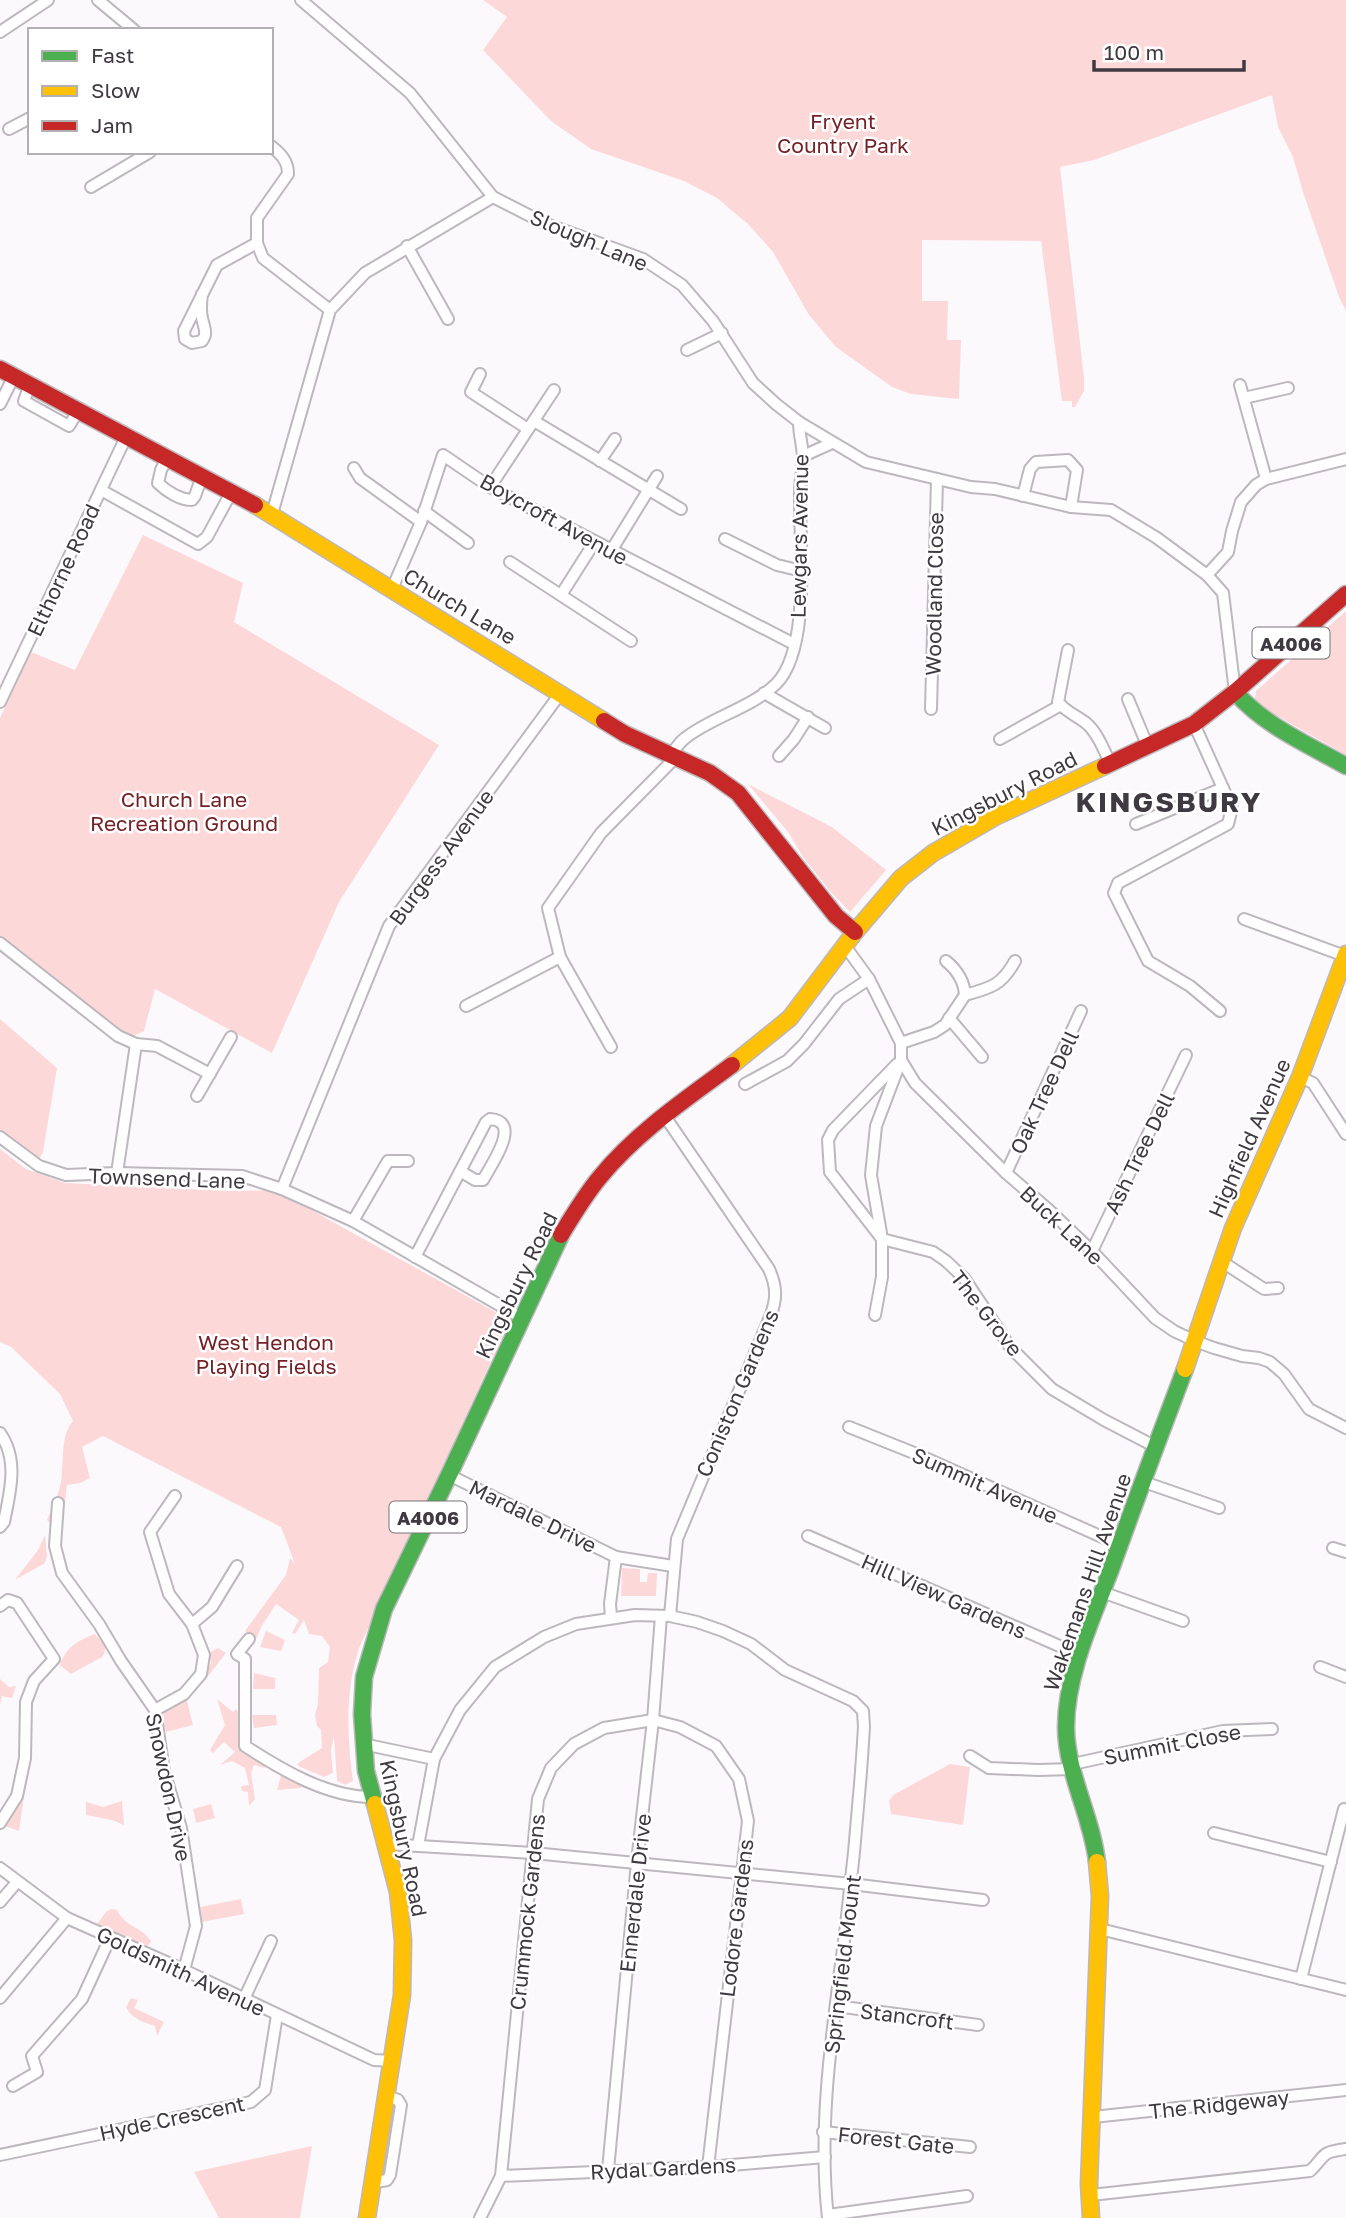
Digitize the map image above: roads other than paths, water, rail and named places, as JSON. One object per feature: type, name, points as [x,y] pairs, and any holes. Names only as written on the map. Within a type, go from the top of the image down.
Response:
[{"type":"main road","name":"Church Lane","points":[[7,372],[272,514],[625,734],[710,773],[738,793],[836,916],[850,939]]},
{"type":"main road","name":"Kingsbury Road","points":[[367,2218],[402,1995],[403,1940],[398,1892],[372,1797],[363,1744],[364,1677],[384,1609],[556,1242],[601,1176],[630,1145],[664,1115],[754,1049],[790,1018],[901,878],[933,853],[995,817],[1194,724],[1235,692],[1346,594]]},
{"type":"main road","points":[[1235,692],[1246,706],[1265,719],[1346,766]]},
{"type":"main road","name":"Highfield Avenue","points":[[1195,1341],[1233,1228],[1300,1077],[1345,955]]},
{"type":"main road","name":"Wakemans Hill Avenue","points":[[1091,2218],[1089,2184],[1100,1896],[1095,1847],[1073,1766],[1065,1715],[1080,1656],[1102,1592],[1195,1341]]},
{"type":"street","points":[[0,32],[48,0]]},
{"type":"street","points":[[98,0],[132,28]]},
{"type":"street","points":[[272,514],[330,310],[365,273],[493,197],[410,93],[301,0]]},
{"type":"street","points":[[9,130],[28,119]]},
{"type":"street","points":[[273,148],[282,155],[288,166],[288,174],[257,218],[257,243],[263,258],[330,310]]},
{"type":"street","points":[[91,187],[147,154]]},
{"type":"street","name":"Slough Lane","points":[[493,197],[544,223],[643,259],[682,285],[722,333],[753,383],[799,422],[866,462],[1071,507],[1111,510],[1157,538],[1207,575],[1223,593],[1235,692]]},
{"type":"street","points":[[202,293],[217,265],[257,243]]},
{"type":"street","points":[[407,246],[448,319]]},
{"type":"street","points":[[688,350],[722,333]]},
{"type":"street","points":[[0,404],[7,372]]},
{"type":"street","points":[[480,374],[471,392],[600,461],[681,509]]},
{"type":"street","points":[[1240,385],[1266,479]]},
{"type":"street","points":[[1244,398],[1288,388]]},
{"type":"street","points":[[490,487],[554,390]]},
{"type":"street","name":"Lewgars Avenue","points":[[611,1047],[560,957],[548,908],[601,833],[673,756],[687,737],[764,693],[783,675],[794,644],[802,571],[800,491],[803,456],[799,422]]},
{"type":"street","name":"Elthorne Road","points":[[0,702],[126,437]]},
{"type":"street","points":[[600,461],[615,439]]},
{"type":"street","points":[[803,456],[832,443]]},
{"type":"street","name":"Boycroft Avenue","points":[[393,589],[423,517],[443,455],[490,487],[794,644]]},
{"type":"street","points":[[167,458],[159,482],[164,489],[187,501],[195,496],[202,476]]},
{"type":"street","points":[[1207,575],[1228,552],[1241,502],[1256,485],[1266,479],[1346,459]]},
{"type":"street","points":[[1023,496],[1030,469],[1037,462],[1068,460],[1077,470],[1071,507]]},
{"type":"street","points":[[354,468],[360,478],[468,542]]},
{"type":"street","points":[[611,551],[657,476]]},
{"type":"street","name":"Woodland Close","points":[[931,709],[937,479]]},
{"type":"street","points":[[101,490],[198,544],[207,537],[232,491]]},
{"type":"street","points":[[725,539],[776,565],[802,571]]},
{"type":"street","points":[[561,595],[594,542]]},
{"type":"street","points":[[510,562],[631,641]]},
{"type":"street","points":[[1068,650],[1058,702],[1066,711],[1087,724],[1110,763]]},
{"type":"street","points":[[764,693],[825,728]]},
{"type":"street","name":"Burgess Avenue","points":[[282,1189],[389,926],[559,694]]},
{"type":"street","points":[[1128,699],[1149,747]]},
{"type":"street","points":[[1000,739],[1061,705]]},
{"type":"street","points":[[779,755],[808,717]]},
{"type":"street","points":[[1194,724],[1233,808],[1228,824],[1118,883],[1114,893],[1148,961],[1190,986],[1220,1011]]},
{"type":"street","points":[[1136,824],[1223,788]]},
{"type":"street","points":[[1244,919],[1345,955]]},
{"type":"street","points":[[850,939],[901,1043],[901,1060],[876,1126],[871,1175],[882,1239],[881,1277],[875,1315]]},
{"type":"street","points":[[0,943],[118,1036],[136,1044],[158,1046],[210,1074]]},
{"type":"street","points":[[466,1006],[560,957]]},
{"type":"street","points":[[946,961],[955,969],[964,985],[965,995]]},
{"type":"street","points":[[901,1043],[946,1025],[965,995],[1005,978],[1015,961]]},
{"type":"street","points":[[745,1084],[787,1061],[804,1044],[839,999],[869,979]]},
{"type":"street","name":"Oak Tree Dell","points":[[1006,1173],[1081,1011]]},
{"type":"street","points":[[949,1018],[982,1057]]},
{"type":"street","points":[[197,1096],[231,1037]]},
{"type":"street","points":[[117,1173],[136,1044]]},
{"type":"street","name":"Ash Tree Dell","points":[[1092,1251],[1186,1055]]},
{"type":"street","points":[[882,1239],[830,1172],[828,1140],[833,1130],[901,1060]]},
{"type":"street","name":"Buck Lane","points":[[901,1060],[915,1083],[1006,1173],[1092,1251],[1155,1318],[1195,1341],[1270,1362],[1284,1374],[1309,1409],[1346,1428]]},
{"type":"street","points":[[1300,1077],[1313,1083],[1346,1134]]},
{"type":"street","name":"Coniston Gardens","points":[[664,1115],[769,1269],[776,1292],[772,1310],[684,1517],[677,1539],[666,1616]]},
{"type":"street","points":[[415,1257],[460,1171],[486,1122],[495,1119],[501,1122],[504,1138],[483,1180],[475,1180],[460,1171]]},
{"type":"street","name":"Townsend Lane","points":[[0,1137],[39,1166],[66,1175],[117,1173],[242,1176],[282,1189],[353,1221],[522,1318]]},
{"type":"street","points":[[353,1221],[388,1161],[408,1161]]},
{"type":"street","name":"The Grove","points":[[882,1239],[933,1252],[946,1261],[964,1278],[1010,1347],[1052,1389],[1156,1447]]},
{"type":"street","points":[[1221,1261],[1264,1289],[1278,1288]]},
{"type":"street","name":"Summit Avenue","points":[[849,1427],[914,1453],[1120,1545]]},
{"type":"street","points":[[0,1433],[7,1444],[13,1480],[4,1522],[0,1527]]},
{"type":"street","name":"Mardale Drive","points":[[449,1475],[617,1557],[673,1566]]},
{"type":"street","points":[[1144,1482],[1219,1508]]},
{"type":"street","points":[[155,1710],[184,1694],[201,1674],[204,1655],[192,1625],[169,1594],[150,1532],[174,1496]]},
{"type":"street","name":"Snowdon Drive","points":[[58,1503],[55,1546],[62,1573],[155,1710],[164,1771],[181,1828],[197,1926],[184,1970]]},
{"type":"street","name":"Hill View Gardens","points":[[808,1536],[1080,1656]]},
{"type":"street","points":[[1333,1548],[1346,1552]]},
{"type":"street","name":"Mardale Drive","points":[[611,1617],[610,1604],[617,1557]]},
{"type":"street","points":[[192,1625],[212,1607],[237,1566]]},
{"type":"street","points":[[1102,1592],[1183,1621]]},
{"type":"street","points":[[0,1606],[8,1600],[16,1604],[54,1659],[34,1681],[26,1702],[25,1758],[19,1789],[0,1823]]},
{"type":"street","points":[[418,1846],[434,1759],[460,1710],[495,1667],[544,1637],[576,1624],[611,1617],[666,1616]]},
{"type":"street","name":"Springfield Mount","points":[[666,1616],[697,1622],[751,1644],[785,1670],[853,1701],[863,1711],[864,1727],[851,1884],[823,2132],[828,2217]]},
{"type":"street","name":"Ennerdale Drive","points":[[608,2171],[637,1862],[666,1616]]},
{"type":"street","points":[[249,1639],[237,1654],[245,1659],[246,1746],[270,1762],[341,1794],[372,1797]]},
{"type":"street","points":[[1320,1667],[1346,1677]]},
{"type":"street","name":"Crummock Gardens","points":[[501,2175],[538,1799],[551,1768],[573,1744],[604,1728],[653,1720]]},
{"type":"street","name":"Lodore Gardens","points":[[653,1720],[680,1727],[716,1746],[739,1779],[748,1821],[708,2166]]},
{"type":"street","name":"Summit Close","points":[[970,1756],[989,1768],[1038,1770],[1073,1766],[1223,1731],[1272,1729]]},
{"type":"street","points":[[363,1744],[434,1759]]},
{"type":"street","points":[[1301,1979],[1344,1809]]},
{"type":"street","points":[[1214,1833],[1331,1862]]},
{"type":"street","points":[[386,1844],[637,1862],[983,1900]]},
{"type":"street","name":"Goldsmith Avenue","points":[[0,1868],[67,1918],[374,2060],[392,2061]]},
{"type":"street","points":[[0,1902],[17,1882]]},
{"type":"street","points":[[0,1998],[67,1918]]},
{"type":"street","points":[[1100,1929],[1346,1990]]},
{"type":"street","points":[[13,2086],[37,2072],[32,2056],[82,1999],[110,1938]]},
{"type":"street","points":[[244,1998],[271,1941]]},
{"type":"street","name":"Stancroft","points":[[836,2006],[978,2025]]},
{"type":"street","name":"Hyde Crescent","points":[[0,2155],[251,2102],[265,2090],[277,2015]]},
{"type":"street","name":"The Ridgeway","points":[[1093,2117],[1346,2090]]},
{"type":"street","name":"Forest Gate","points":[[823,2132],[970,2147]]},
{"type":"street","points":[[1091,2195],[1310,2171],[1320,2157],[1329,2151],[1346,2149]]},
{"type":"street","name":"Rydal Gardens","points":[[501,2175],[708,2166],[825,2157]]},
{"type":"street","points":[[480,2218],[501,2175]]},
{"type":"street","points":[[828,2217],[967,2196]]},
{"type":"district","name":"KINGSBURY","points":[[1169,801]]},
{"type":"park label","name":"Fryent Country Park","points":[[843,133]]},
{"type":"park label","name":"Church Lane Recreation Ground","points":[[184,811]]},
{"type":"park label","name":"West Hendon Playing Fields","points":[[266,1354]]}]
